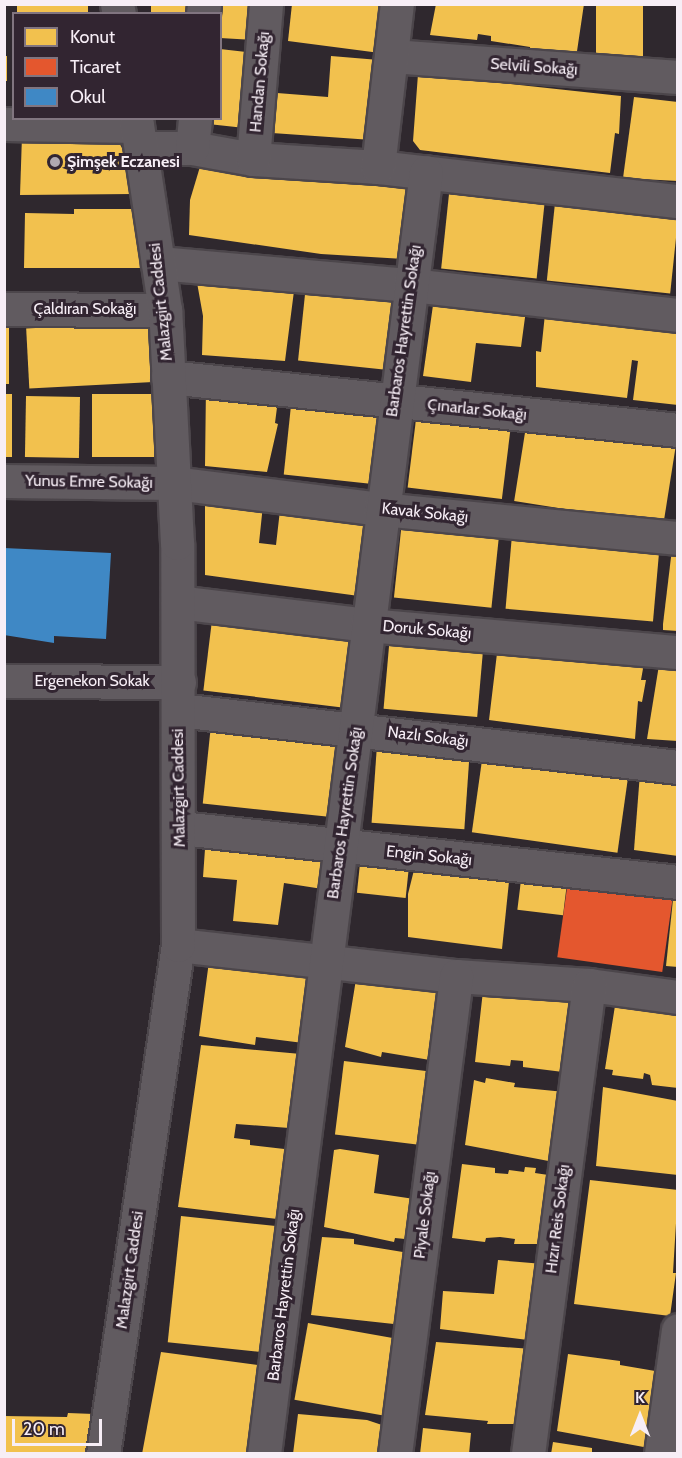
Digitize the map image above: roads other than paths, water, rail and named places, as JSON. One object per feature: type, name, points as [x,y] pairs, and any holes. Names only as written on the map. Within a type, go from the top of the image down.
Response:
[{"type":"street","name":"Handan Sokağı","points":[[253,159],[266,4]]},
{"type":"street","points":[[378,167],[397,4]]},
{"type":"street","name":"Selvili Sokağı","points":[[391,56],[678,77]]},
{"type":"street","points":[[4,124],[193,133],[253,159],[378,167],[678,201]]},
{"type":"street","name":"Malazgirt Caddesi","points":[[103,1454],[178,945],[179,696],[174,483],[165,310],[138,131]]},
{"type":"street","name":"Barbaros Hayrettin Sokağı","points":[[264,1454],[339,847],[357,729],[381,509],[426,172]]},
{"type":"street","points":[[158,263],[411,285],[678,315]]},
{"type":"street","name":"Çaldıran Sokağı","points":[[4,309],[165,310]]},
{"type":"street","name":"Çınarlar Sokağı","points":[[168,377],[678,430]]},
{"type":"street","name":"Yunus Emre Sokağı","points":[[4,481],[174,483]]},
{"type":"street","name":"Kavak Sokağı","points":[[174,483],[381,509],[678,538]]},
{"type":"street","name":"Doruk Sokağı","points":[[178,602],[367,625],[678,652]]},
{"type":"street","name":"Ergenekon Sokak","points":[[4,681],[179,696]]},
{"type":"street","name":"Nazlı Sokağı","points":[[179,696],[357,729],[678,767]]},
{"type":"street","name":"Engin Sokağı","points":[[180,828],[678,882]]},
{"type":"street","points":[[178,945],[456,975],[589,985],[678,997]]},
{"type":"street","name":"Piyale Sokağı","points":[[395,1454],[456,975]]},
{"type":"street","name":"Hızır Reis Sokağı","points":[[528,1454],[589,985]]},
{"type":"street","points":[[661,1454],[678,1330]]},
{"type":"place","name":"Şimşek Eczanesi","points":[[55,162]]}]
